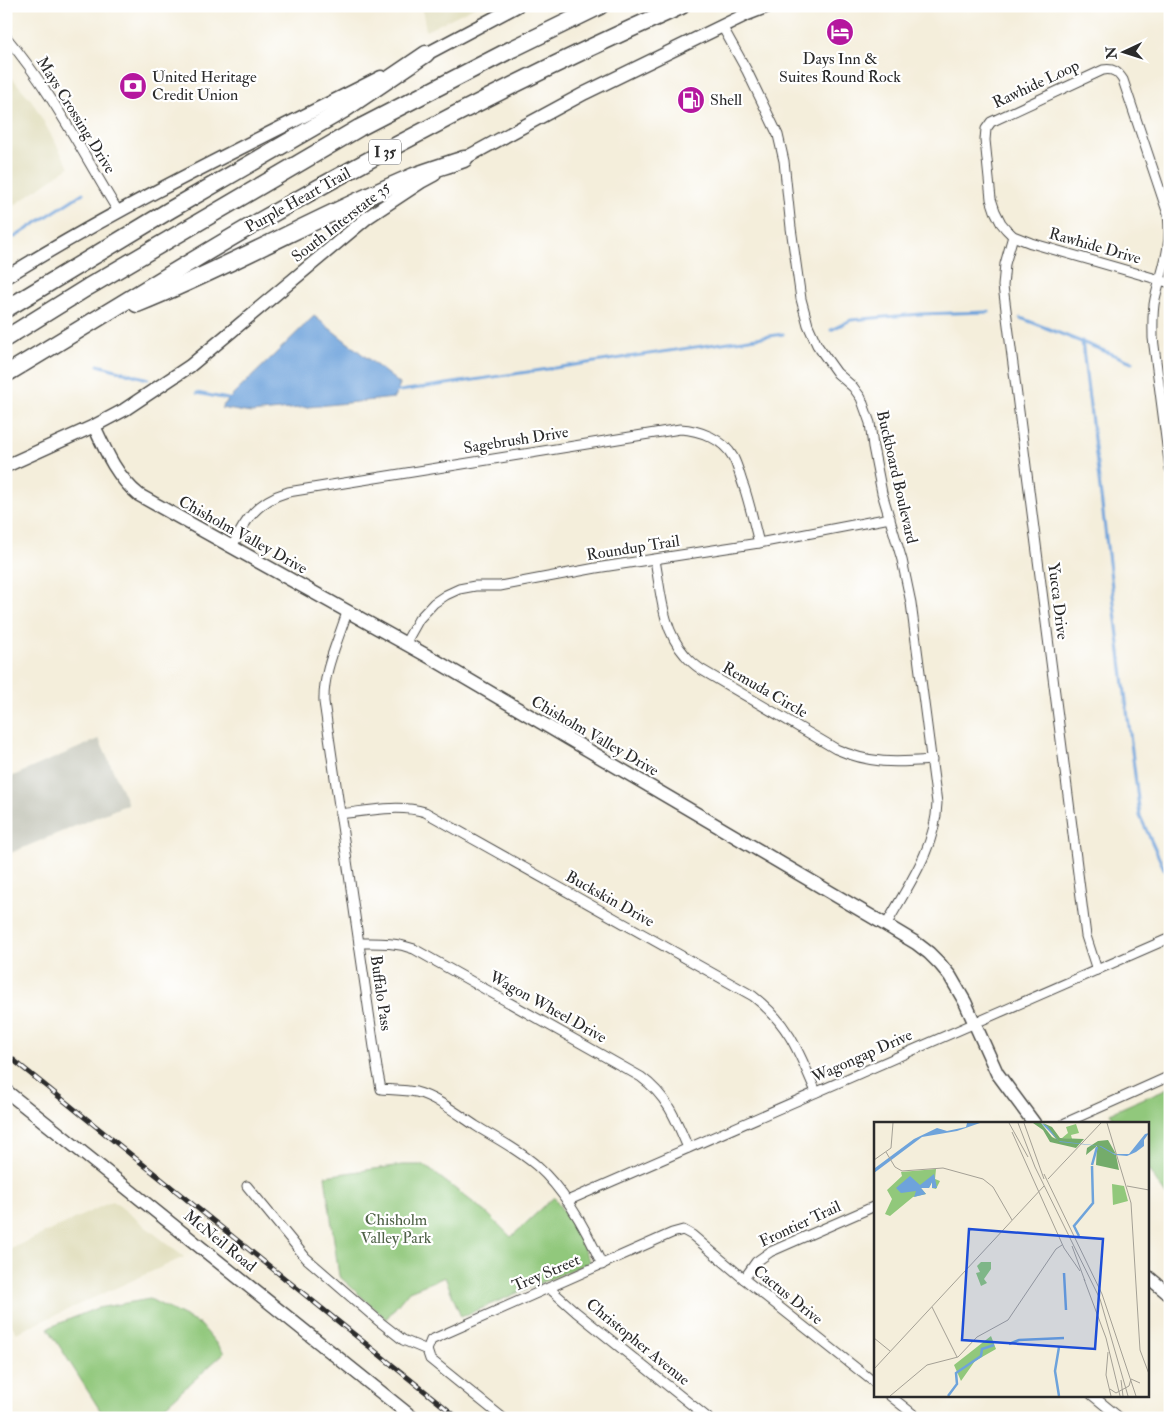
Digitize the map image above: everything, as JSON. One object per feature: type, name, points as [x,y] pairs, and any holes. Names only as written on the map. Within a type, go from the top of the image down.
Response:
[{"type":"highway","name":"Purple Heart Trail","points":[[6,338],[88,287],[359,128],[600,6]]},
{"type":"highway","name":"Purple Heart Trail","points":[[6,374],[164,278],[338,177],[443,121],[541,72],[681,6]]},
{"type":"highway","points":[[6,310],[170,210],[344,109],[426,54]]},
{"type":"highway","points":[[100,318],[172,290],[414,176],[464,159]]},
{"type":"highway","points":[[6,326],[88,287]]},
{"type":"main road","points":[[6,277],[118,211],[517,6]]},
{"type":"main road","name":"South Interstate 35","points":[[6,466],[94,426],[124,410],[190,366],[368,217],[421,182],[585,93],[722,26],[768,6]]},
{"type":"main road","name":"Chisholm Valley Drive","points":[[94,426],[113,466],[122,479],[140,495],[405,644],[916,943],[929,953],[950,976],[965,1002],[997,1073],[1033,1122]]},
{"type":"main road","name":"McNeil Road","points":[[6,1092],[413,1418]]},
{"type":"main road","points":[[1148,1277],[1170,1295]]},
{"type":"street","name":"Buckboard Boulevard","points":[[722,26],[747,71],[778,135],[784,161],[791,228],[804,314],[817,344],[838,372],[853,387],[861,398],[866,410],[882,493],[902,560],[912,603],[937,803],[936,816],[934,831],[926,852],[886,925]]},
{"type":"street","name":"Mays Crossing Drive","points":[[6,37],[20,53],[49,95],[118,211]]},
{"type":"street","name":"Rawhide Loop","points":[[1013,236],[1001,223],[991,199],[985,140],[986,129],[996,120],[1103,70],[1112,70],[1119,74],[1123,80],[1166,206],[1169,229],[1168,244],[1160,280]]},
{"type":"street","name":"Rawhide Drive","points":[[1013,236],[1031,243],[1170,283]]},
{"type":"street","name":"Yucca Drive","points":[[1013,236],[1005,264],[1003,286],[1086,936],[1097,970]]},
{"type":"street","points":[[1160,280],[1155,300],[1153,338],[1170,469]]},
{"type":"street","name":"Sagebrush Drive","points":[[232,547],[244,524],[257,508],[274,497],[288,492],[680,430],[707,435],[721,444],[732,456],[737,466],[760,543]]},
{"type":"street","name":"Roundup Trail","points":[[405,644],[419,619],[434,603],[459,589],[475,586],[500,586],[596,568],[760,543],[890,518]]},
{"type":"street","name":"Remuda Circle","points":[[655,560],[666,619],[671,634],[684,654],[702,670],[836,749],[852,756],[877,762],[932,760]]},
{"type":"street","name":"Buffalo Pass","points":[[347,612],[328,664],[324,694],[377,1068],[382,1089],[417,1093],[446,1107],[525,1156],[545,1174],[567,1201],[591,1241],[602,1265]]},
{"type":"street","name":"Buckskin Drive","points":[[340,814],[401,807],[425,812],[753,996],[767,1007],[784,1027],[816,1092]]},
{"type":"street","name":"Wagongap Drive","points":[[567,1201],[1170,938]]},
{"type":"street","name":"Wagon Wheel Drive","points":[[359,943],[391,942],[403,944],[414,949],[641,1076],[659,1093],[669,1106],[688,1148]]},
{"type":"street","points":[[1067,1122],[1170,1076]]},
{"type":"street","points":[[246,1186],[306,1258],[403,1340],[427,1350],[430,1359],[503,1418]]},
{"type":"street","name":"Frontier Trail","points":[[744,1278],[756,1262],[770,1252],[874,1206]]},
{"type":"street","name":"Trey Street","points":[[427,1350],[431,1340],[683,1230]]},
{"type":"street","name":"Cactus Drive","points":[[683,1230],[692,1235],[874,1383]]},
{"type":"street","name":"Christopher Avenue","points":[[549,1288],[708,1418]]},
{"type":"street","points":[[891,1396],[918,1418]]},
{"type":"street","points":[[1093,1396],[1120,1418]]},
{"type":"shaded area","points":[[422,6],[476,6],[426,31]]},
{"type":"shaded area","points":[[6,71],[32,101],[69,167],[6,211]]},
{"type":"shaded area","points":[[99,739],[128,804],[6,855],[6,779]]},
{"type":"shaded area","points":[[113,1201],[184,1257],[16,1333],[6,1315],[6,1251]]},
{"type":"green space","points":[[1170,1087],[1170,1201],[1148,1169],[1148,1122],[1116,1122],[1110,1113]]},
{"type":"green space","name":"Chisholm Valley Park","points":[[402,1165],[424,1165],[487,1213],[511,1237],[554,1197],[574,1228],[590,1262],[461,1317],[445,1277],[409,1291],[386,1319],[339,1276],[325,1176]]},
{"type":"green space","points":[[150,1299],[201,1325],[224,1353],[152,1418],[105,1418],[48,1328],[97,1308]]},
{"type":"water","points":[[314,316],[400,384],[394,398],[251,413],[221,408],[232,396]]},
{"type":"waterway","points":[[15,237],[83,193]]},
{"type":"waterway","points":[[831,330],[851,320],[920,314],[989,312]]},
{"type":"waterway","points":[[1021,318],[1132,362]]},
{"type":"waterway","points":[[393,392],[783,334]]},
{"type":"waterway","points":[[1082,341],[1140,816],[1170,882]]},
{"type":"waterway","points":[[98,365],[148,379]]},
{"type":"waterway","points":[[197,393],[233,400]]},
{"type":"railway","points":[[6,1054],[458,1418]]},
{"type":"place","name":"Days Inn & Suites Round Rock","points":[[840,32]]},
{"type":"place","name":"United Heritage Credit Union","points":[[133,86]]},
{"type":"place","name":"Shell","points":[[691,100]]}]
